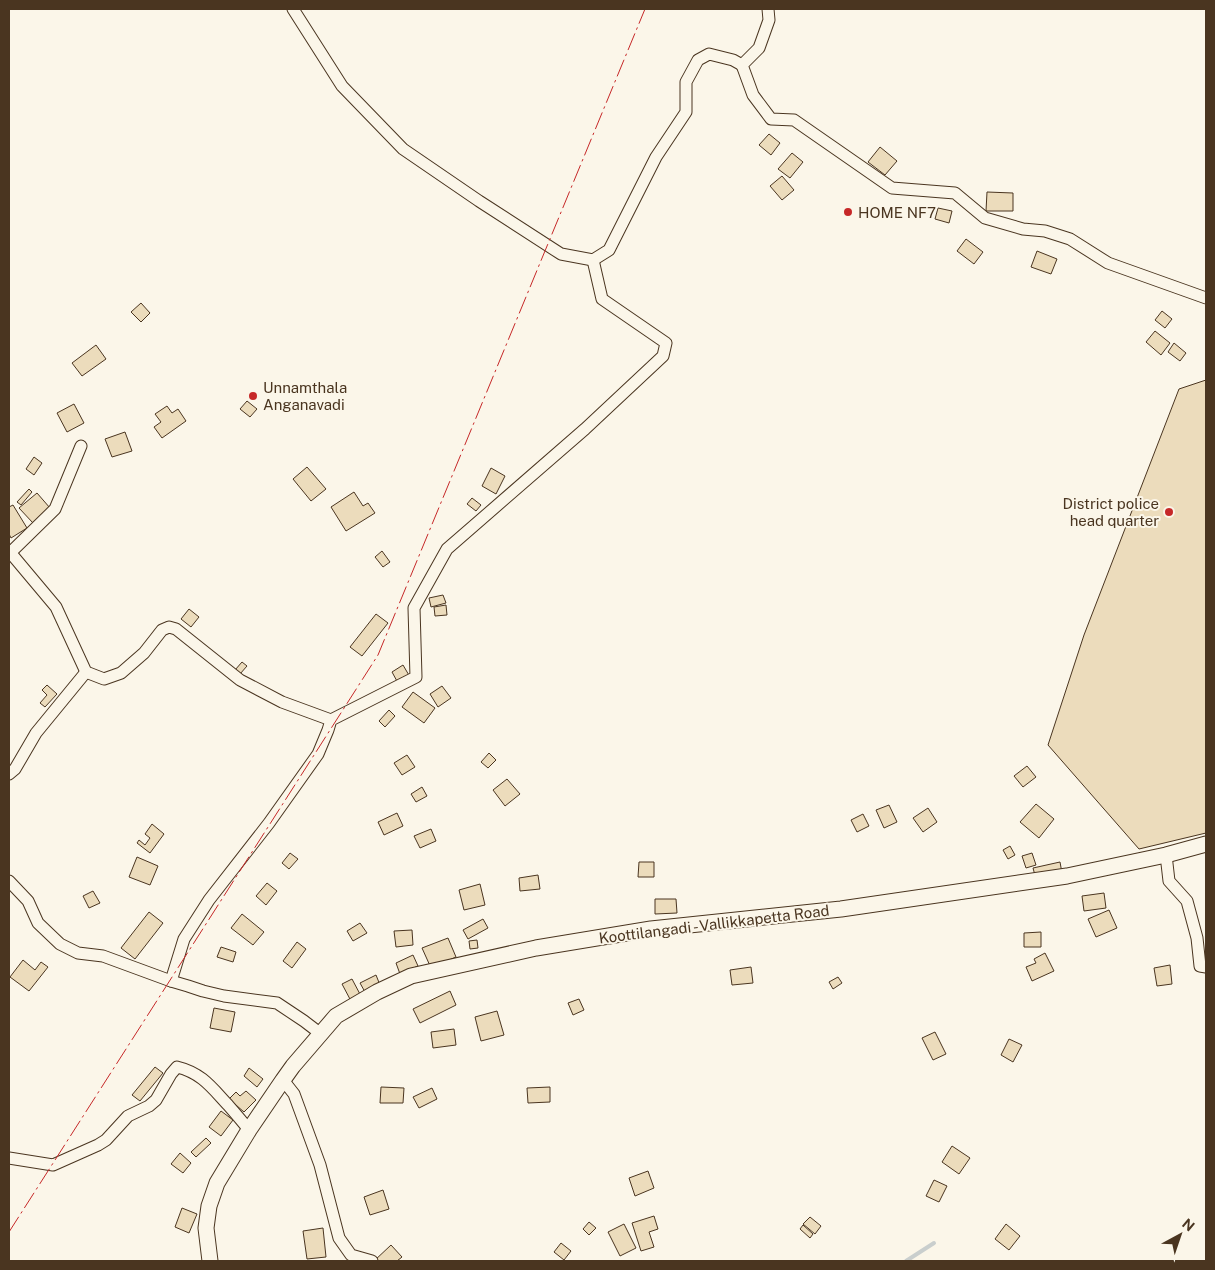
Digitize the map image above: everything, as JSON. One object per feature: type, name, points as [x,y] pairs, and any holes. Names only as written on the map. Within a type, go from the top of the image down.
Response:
[{"type":"main road","name":"Koottilangadi - Vallikkapetta Road","points":[[210,1261],[206,1228],[209,1206],[217,1183],[249,1130],[283,1080],[336,1016],[377,992],[411,976],[536,948],[651,929],[841,909],[1067,876],[1166,856],[1206,844]]},
{"type":"street","points":[[293,9],[342,86],[403,149],[561,254],[593,260],[609,250],[656,157],[686,112],[686,82],[698,60],[709,54],[732,60],[742,65],[753,95],[771,119],[794,120],[892,188],[955,193],[985,218],[1023,229],[1045,230],[1070,239],[1108,263],[1206,298]]},
{"type":"street","points":[[742,65],[759,48],[769,20],[768,9]]},
{"type":"street","points":[[81,446],[55,509],[9,552],[56,607],[86,672],[104,679],[121,673],[144,653],[162,630],[169,627],[176,629],[240,680],[282,702],[331,720],[416,678],[414,608],[447,549],[585,429],[663,356],[666,343],[602,299],[593,260]]},
{"type":"street","points":[[9,774],[36,733],[86,672]]},
{"type":"street","points":[[171,982],[184,939],[209,900],[318,754],[331,720]]},
{"type":"street","points":[[1166,856],[1169,881],[1187,901],[1196,938],[1200,966],[1206,967]]},
{"type":"street","points":[[9,881],[28,901],[38,923],[60,944],[78,953],[103,956],[171,982],[224,996],[277,1003],[304,1020],[321,1034]]},
{"type":"street","points":[[9,1158],[53,1165],[98,1145],[106,1140],[128,1116],[149,1106],[156,1100],[177,1067],[188,1070],[211,1086],[249,1130]]},
{"type":"street","points":[[283,1080],[294,1094],[314,1147],[338,1238],[352,1255],[372,1261]]},
{"type":"building","points":[[769,134],[780,143],[771,155],[759,145]]},
{"type":"building","points":[[880,147],[897,161],[885,175],[868,162]]},
{"type":"building","points":[[792,153],[803,162],[790,178],[778,169]]},
{"type":"building","points":[[782,176],[794,190],[782,200],[770,186]]},
{"type":"building","points":[[987,192],[1013,193],[1013,211],[986,211]]},
{"type":"building","points":[[938,208],[952,211],[949,223],[935,219]]},
{"type":"building","points":[[966,239],[983,252],[974,264],[957,251]]},
{"type":"building","points":[[1037,251],[1057,259],[1051,274],[1031,267]]},
{"type":"building","points":[[141,303],[150,313],[141,322],[131,312]]},
{"type":"building","points":[[1162,311],[1172,319],[1165,328],[1155,320]]},
{"type":"building","points":[[1155,331],[1170,343],[1161,355],[1146,342]]},
{"type":"building","points":[[1174,343],[1186,353],[1180,361],[1168,352]]},
{"type":"building","points":[[96,345],[106,359],[82,376],[72,363]]},
{"type":"building","name":"District police head quarter","points":[[1206,380],[1206,833],[1139,849],[1048,745],[1084,635],[1179,389]]},
{"type":"building","points":[[247,401],[257,409],[250,417],[240,409]]},
{"type":"building","points":[[74,404],[84,423],[67,432],[57,413]]},
{"type":"building","points":[[167,406],[172,413],[178,409],[186,421],[162,438],[154,427],[161,422],[155,414]]},
{"type":"building","points":[[125,432],[132,451],[112,457],[105,439]]},
{"type":"building","points":[[34,457],[42,463],[34,475],[26,469]]},
{"type":"building","points":[[307,467],[326,489],[311,501],[293,479]]},
{"type":"building","points":[[491,468],[505,476],[496,494],[482,486]]},
{"type":"building","points":[[29,489],[32,492],[21,505],[17,502]]},
{"type":"building","points":[[354,492],[363,506],[368,503],[375,513],[346,531],[331,507]]},
{"type":"building","points":[[37,493],[50,508],[33,523],[19,508]]},
{"type":"building","points":[[472,498],[481,505],[476,511],[467,504]]},
{"type":"building","points":[[13,505],[27,528],[11,538],[9,534],[9,507]]},
{"type":"building","points":[[382,551],[390,562],[383,567],[375,557]]},
{"type":"building","points":[[443,595],[446,603],[431,607],[429,598]]},
{"type":"building","points":[[446,605],[447,615],[435,616],[434,607]]},
{"type":"building","points":[[189,609],[199,617],[191,627],[181,619]]},
{"type":"building","points":[[376,614],[388,623],[362,656],[350,647]]},
{"type":"building","points":[[242,662],[247,666],[240,674],[235,670]]},
{"type":"building","points":[[403,665],[410,677],[398,683],[392,672]]},
{"type":"building","points":[[47,685],[57,694],[45,707],[40,703],[47,695],[42,690]]},
{"type":"building","points":[[442,686],[451,698],[438,707],[430,694]]},
{"type":"building","points":[[413,692],[435,708],[424,723],[402,707]]},
{"type":"building","points":[[389,710],[395,716],[385,727],[379,721]]},
{"type":"building","points":[[489,753],[496,760],[488,768],[481,762]]},
{"type":"building","points":[[407,755],[415,767],[402,775],[394,763]]},
{"type":"building","points":[[1027,766],[1036,777],[1023,787],[1014,776]]},
{"type":"building","points":[[507,779],[520,794],[505,806],[493,790]]},
{"type":"building","points":[[422,787],[427,796],[416,802],[411,794]]},
{"type":"building","points":[[1036,804],[1054,819],[1039,838],[1020,822]]},
{"type":"building","points":[[889,805],[897,822],[884,828],[876,810]]},
{"type":"building","points":[[928,808],[937,822],[923,832],[913,818]]},
{"type":"building","points":[[397,813],[403,826],[384,835],[378,822]]},
{"type":"building","points":[[863,814],[869,826],[857,832],[851,820]]},
{"type":"building","points":[[152,824],[164,834],[150,853],[137,843],[139,840],[145,845],[150,838],[145,834]]},
{"type":"building","points":[[431,829],[436,841],[420,848],[414,836]]},
{"type":"building","points":[[1010,846],[1015,855],[1008,859],[1003,850]]},
{"type":"building","points":[[290,853],[298,859],[289,869],[282,863]]},
{"type":"building","points":[[1032,853],[1036,865],[1026,868],[1022,856]]},
{"type":"building","points":[[137,857],[158,866],[150,885],[129,877]]},
{"type":"building","points":[[639,862],[654,862],[654,877],[638,877]]},
{"type":"building","points":[[1060,862],[1062,873],[1036,879],[1033,868]]},
{"type":"building","points":[[538,875],[540,889],[520,891],[519,878]]},
{"type":"building","points":[[267,883],[277,891],[266,905],[256,896]]},
{"type":"building","points":[[480,884],[485,905],[464,910],[459,890]]},
{"type":"building","points":[[93,891],[100,903],[89,908],[83,896]]},
{"type":"building","points":[[1104,893],[1106,908],[1084,911],[1082,896]]},
{"type":"building","points":[[655,899],[676,899],[677,913],[655,914]]},
{"type":"building","points":[[1109,910],[1117,928],[1096,937],[1088,919]]},
{"type":"building","points":[[149,912],[163,923],[135,959],[121,948]]},
{"type":"building","points":[[242,914],[264,932],[253,945],[231,928]]},
{"type":"building","points":[[483,919],[488,928],[468,939],[463,930]]},
{"type":"building","points":[[360,923],[367,933],[353,941],[347,931]]},
{"type":"building","points":[[412,930],[413,945],[396,947],[394,931]]},
{"type":"building","points":[[1041,932],[1041,947],[1024,947],[1024,933]]},
{"type":"building","points":[[448,938],[456,957],[431,968],[422,948]]},
{"type":"building","points":[[477,940],[478,948],[470,949],[469,941]]},
{"type":"building","points":[[297,942],[306,949],[292,968],[283,961]]},
{"type":"building","points":[[221,947],[236,952],[233,962],[217,957]]},
{"type":"building","points":[[1045,953],[1054,971],[1032,981],[1026,967],[1036,963],[1034,959]]},
{"type":"building","points":[[413,955],[418,966],[400,974],[396,963]]},
{"type":"building","points":[[23,960],[35,970],[41,962],[48,967],[29,991],[10,977]]},
{"type":"building","points":[[1170,965],[1172,984],[1157,986],[1154,968]]},
{"type":"building","points":[[751,967],[753,983],[732,985],[730,970]]},
{"type":"building","points":[[376,975],[380,985],[365,992],[360,983]]},
{"type":"building","points":[[838,977],[842,983],[833,989],[829,982]]},
{"type":"building","points":[[352,979],[361,996],[351,1001],[342,984]]},
{"type":"building","points":[[450,991],[456,1005],[420,1023],[413,1009]]},
{"type":"building","points":[[579,999],[584,1010],[573,1015],[568,1003]]},
{"type":"building","points":[[214,1008],[235,1012],[231,1032],[210,1028]]},
{"type":"building","points":[[497,1011],[504,1035],[481,1041],[475,1017]]},
{"type":"building","points":[[454,1029],[456,1045],[433,1048],[431,1032]]},
{"type":"building","points":[[935,1032],[946,1054],[933,1060],[922,1038]]},
{"type":"building","points":[[1009,1039],[1022,1045],[1013,1062],[1001,1055]]},
{"type":"building","points":[[155,1067],[163,1073],[140,1101],[132,1095]]},
{"type":"building","points":[[249,1068],[263,1079],[257,1087],[244,1076]]},
{"type":"building","points":[[381,1087],[404,1088],[403,1103],[380,1103]]},
{"type":"building","points":[[550,1087],[550,1102],[528,1103],[527,1088]]},
{"type":"building","points":[[432,1088],[437,1099],[419,1108],[413,1097]]},
{"type":"building","points":[[246,1091],[256,1100],[244,1112],[229,1099],[236,1092],[240,1096]]},
{"type":"building","points":[[221,1111],[233,1120],[221,1136],[209,1127]]},
{"type":"building","points":[[206,1138],[211,1143],[196,1157],[191,1152]]},
{"type":"building","points":[[952,1146],[970,1158],[959,1174],[942,1162]]},
{"type":"building","points":[[180,1153],[191,1163],[183,1173],[171,1164]]},
{"type":"building","points":[[648,1171],[654,1188],[635,1196],[629,1178]]},
{"type":"building","points":[[934,1180],[947,1186],[939,1202],[926,1196]]},
{"type":"building","points":[[383,1190],[389,1209],[370,1215],[364,1197]]},
{"type":"building","points":[[182,1208],[197,1214],[189,1233],[175,1227]]},
{"type":"building","points":[[654,1216],[658,1229],[649,1232],[654,1247],[641,1251],[632,1223]]},
{"type":"building","points":[[810,1217],[821,1226],[815,1234],[803,1224]]},
{"type":"building","points":[[589,1222],[596,1228],[589,1235],[583,1229]]},
{"type":"building","points":[[624,1224],[636,1248],[620,1256],[608,1232]]},
{"type":"building","points":[[1006,1224],[1020,1236],[1009,1250],[995,1239]]},
{"type":"building","points":[[803,1225],[813,1234],[810,1238],[800,1229]]},
{"type":"building","points":[[323,1228],[326,1257],[307,1259],[303,1231]]},
{"type":"building","points":[[561,1243],[571,1251],[564,1260],[554,1252]]},
{"type":"building","points":[[391,1245],[402,1257],[397,1261],[374,1261]]},
{"type":"waterway","points":[[906,1261],[934,1243]]},
{"type":"power","points":[[9,1232],[378,655],[645,9]]},
{"type":"place","name":"HOME NF7","points":[[848,212]]},
{"type":"place","name":"Unnamthala Anganavadi","points":[[253,396]]},
{"type":"place","name":"District police head quarter","points":[[1169,512]]}]
